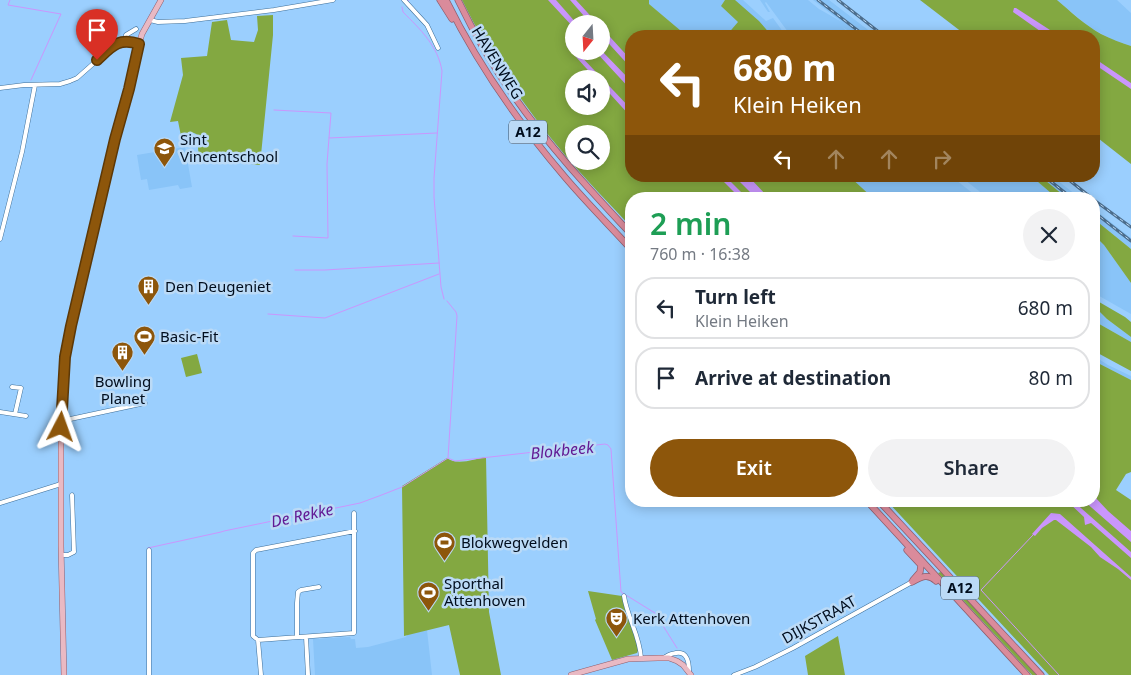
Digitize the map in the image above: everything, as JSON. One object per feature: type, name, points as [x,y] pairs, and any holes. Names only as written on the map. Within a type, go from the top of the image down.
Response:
[{"type":"highway","points":[[440,0],[490,79]]},
{"type":"highway","name":"HAVENWEG","points":[[446,0],[490,79],[522,123],[565,177],[625,242]]},
{"type":"highway","name":"HAVENWEG","points":[[458,0],[483,47],[514,96],[573,172],[625,228]]},
{"type":"highway","points":[[870,507],[920,565],[920,572],[912,582]]},
{"type":"highway","name":"A12","points":[[871,507],[1027,675]]},
{"type":"highway","name":"A12","points":[[885,507],[1041,675]]},
{"type":"highway","points":[[912,582],[925,576],[932,577],[994,640]]},
{"type":"main road","points":[[64,675],[61,484],[64,363],[69,333],[139,44],[142,34],[161,0]]},
{"type":"main road","points":[[571,675],[628,659],[641,658],[664,658],[677,661],[690,673]]},
{"type":"street","points":[[150,20],[158,22],[185,21],[274,10],[332,0]]},
{"type":"street","points":[[404,0],[427,25],[438,48]]},
{"type":"street","points":[[124,42],[126,35],[136,28]]},
{"type":"street","points":[[0,88],[60,84],[77,78],[118,42],[139,44]]},
{"type":"street","points":[[0,239],[22,152],[35,85]]},
{"type":"street","points":[[12,386],[21,388],[15,414]]},
{"type":"street","points":[[62,421],[145,403]]},
{"type":"street","points":[[0,412],[26,416]]},
{"type":"street","points":[[0,503],[61,484]]},
{"type":"street","points":[[62,555],[74,552],[72,495]]},
{"type":"street","points":[[354,513],[354,531],[354,634],[258,640],[253,636],[254,551],[354,531]]},
{"type":"street","points":[[149,550],[149,675]]},
{"type":"street","name":"DIJKSTRAAT","points":[[734,675],[793,648],[912,582]]},
{"type":"street","points":[[297,637],[298,592],[319,586]]},
{"type":"street","points":[[624,596],[626,608],[638,641],[641,658]]},
{"type":"street","points":[[306,637],[308,675]]},
{"type":"street","points":[[258,640],[260,675]]},
{"type":"street","points":[[664,658],[667,655],[684,653],[690,673]]},
{"type":"shaded area","points":[[548,0],[556,0],[569,15],[565,15],[565,18]]},
{"type":"shaded area","points":[[570,0],[576,0],[590,15],[583,15]]},
{"type":"shaded area","points":[[644,0],[743,0],[766,21],[773,18],[782,30],[680,30]]},
{"type":"shaded area","points":[[760,0],[808,0],[819,9],[842,22],[813,0],[829,0],[868,30],[847,30],[842,27],[846,30],[787,30],[766,2],[770,12],[768,12]]},
{"type":"shaded area","points":[[1057,0],[1117,0],[1131,13],[1131,46],[1113,40],[1100,33],[1100,30],[1095,30]]},
{"type":"shaded area","points":[[1014,8],[1016,8],[1050,30],[1039,30],[1013,12]]},
{"type":"shaded area","points":[[610,37],[625,53],[625,61],[610,45]]},
{"type":"shaded area","points":[[610,59],[625,75],[625,84],[603,60]]},
{"type":"shaded area","points":[[579,60],[585,60],[594,70],[588,70]]},
{"type":"shaded area","points":[[1100,62],[1131,83],[1131,89],[1100,68]]},
{"type":"shaded area","points":[[610,87],[625,103],[625,110],[610,94]]},
{"type":"shaded area","name":"Sint Vincentschool","points":[[185,147],[192,187],[180,189],[178,185],[149,190],[147,179],[141,180],[137,155]]},
{"type":"shaded area","points":[[724,182],[731,182],[741,192],[734,192]]},
{"type":"shaded area","points":[[740,182],[754,182],[763,192],[750,192]]},
{"type":"shaded area","points":[[856,182],[959,182],[971,192],[866,192]]},
{"type":"shaded area","points":[[968,182],[1038,182],[1050,192],[980,192]]},
{"type":"shaded area","points":[[1047,182],[1060,182],[1072,192],[1059,192]]},
{"type":"shaded area","points":[[1100,214],[1131,238],[1131,249],[1100,224]]},
{"type":"shaded area","points":[[1100,241],[1131,283],[1131,314],[1100,296]]},
{"type":"shaded area","points":[[1100,312],[1131,337],[1131,342],[1100,324]]},
{"type":"shaded area","points":[[1100,360],[1131,376],[1131,380],[1100,364]]},
{"type":"shaded area","points":[[1100,502],[1131,531],[1131,542],[1091,507],[1100,507]]},
{"type":"shaded area","points":[[1073,507],[1080,507],[1131,552],[1131,558],[1091,523],[1085,525],[1084,517]]},
{"type":"shaded area","points":[[1051,513],[1060,514],[1131,577],[1131,580],[1056,520],[1042,528],[1035,536],[1032,534]]},
{"type":"shaded area","points":[[427,630],[432,675],[315,675],[313,639],[350,637],[355,639],[356,648],[368,647]]},
{"type":"green space","points":[[462,0],[649,0],[649,4],[680,30],[625,30],[625,182],[856,182],[866,192],[625,192],[625,220],[578,170],[610,170],[610,125],[565,125],[565,155],[535,118],[496,61]]},
{"type":"green space","points":[[725,0],[735,0],[767,30],[731,30],[738,22],[721,6]]},
{"type":"green space","points":[[920,0],[1057,0],[1095,30],[959,30]]},
{"type":"green space","points":[[273,15],[273,35],[260,165],[200,159],[198,135],[191,132],[181,136],[178,121],[170,122],[183,75],[181,58],[207,56],[212,22],[227,20],[231,40],[254,42],[258,30],[257,16]]},
{"type":"green space","points":[[1100,33],[1131,46],[1131,164],[1100,140]]},
{"type":"green space","points":[[1038,182],[1047,182],[1059,192],[1050,192]]},
{"type":"green space","points":[[1100,224],[1131,249],[1131,283],[1100,241]]},
{"type":"green space","points":[[1100,302],[1131,322],[1131,337],[1100,312]]},
{"type":"green space","points":[[1100,324],[1131,342],[1131,371],[1100,354]]},
{"type":"green space","points":[[197,354],[202,373],[186,377],[181,358]]},
{"type":"green space","points":[[1100,364],[1131,380],[1131,472],[1126,474],[1116,490],[1131,500],[1131,675],[1049,675],[893,507],[1100,507]]},
{"type":"green space","name":"Blokwegvelden","points":[[486,457],[489,612],[501,675],[460,675],[449,625],[404,636],[402,486],[447,458],[461,462]]},
{"type":"green space","points":[[941,572],[1037,675],[1032,675],[938,573]]},
{"type":"green space","points":[[588,591],[622,596],[639,648],[637,653],[612,660],[595,620]]},
{"type":"green space","points":[[838,636],[845,675],[808,675],[805,656]]},
{"type":"waterway","points":[[10,0],[8,5],[61,14],[31,80]]},
{"type":"waterway","name":"Blokbeek","points":[[402,7],[403,12],[432,46],[437,54],[442,71],[434,197],[441,287],[444,299]]},
{"type":"waterway","points":[[274,110],[331,113],[329,138],[437,133]]},
{"type":"waterway","points":[[293,236],[328,238],[327,164],[329,138]]},
{"type":"waterway","points":[[295,270],[439,263]]},
{"type":"waterway","points":[[268,314],[325,318],[439,274]]},
{"type":"waterway","name":"Blokbeek","points":[[447,301],[457,316],[448,458],[455,461],[608,445],[611,449],[621,592],[655,613],[677,648]]},
{"type":"waterway","name":"De Rekke","points":[[148,548],[360,503],[402,487],[448,458]]},
{"type":"waterway","points":[[1034,534],[981,590],[1059,675]]},
{"type":"railway","points":[[818,0],[857,30]]},
{"type":"railway","points":[[838,0],[876,30]]},
{"type":"railway","points":[[1052,182],[1064,192]]},
{"type":"railway","points":[[1072,182],[1084,192]]},
{"type":"railway","points":[[1100,204],[1131,227]]},
{"type":"railway","points":[[1100,217],[1131,241]]},
{"type":"place","name":"Sint Vincentschool","points":[[164,168]]},
{"type":"place","name":"Den Deugeniet","points":[[149,306]]},
{"type":"place","name":"Basic-Fit","points":[[144,356]]},
{"type":"place","name":"Bowling Planet","points":[[123,372]]},
{"type":"place","name":"Blokwegvelden","points":[[445,562]]},
{"type":"place","name":"Sporthal Attenhoven","points":[[428,612]]},
{"type":"place","name":"Kerk Attenhoven","points":[[617,638]]},
{"type":"route","points":[[61,427],[65,357],[71,326],[139,44],[118,42],[97,60]]}]
